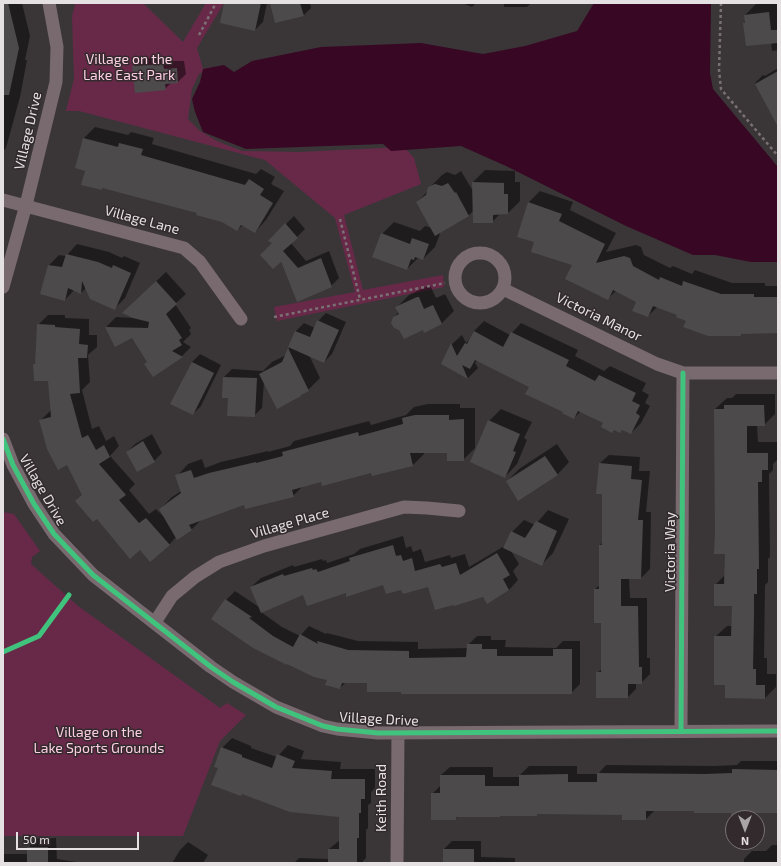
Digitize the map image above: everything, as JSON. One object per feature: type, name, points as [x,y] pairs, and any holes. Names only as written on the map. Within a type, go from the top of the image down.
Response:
[{"type":"street","name":"Village Drive","points":[[3,287],[26,205],[56,82],[57,47],[49,3]]},
{"type":"street","name":"Village Lane","points":[[3,200],[184,248],[200,262],[241,319]]},
{"type":"street","name":"Victoria Manor","points":[[503,289],[657,364],[683,373]]},
{"type":"street","points":[[683,373],[778,373]]},
{"type":"street","name":"Victoria Way","points":[[680,731],[683,373]]},
{"type":"street","name":"Village Drive","points":[[3,439],[13,465],[34,504],[54,534],[93,574],[211,667],[276,707],[324,726],[378,734],[778,731]]},
{"type":"street","name":"Village Place","points":[[155,622],[172,596],[195,577],[219,562],[256,548],[404,508],[427,508],[459,511]]},
{"type":"street","name":"Keith Road","points":[[397,863],[398,734]]},
{"type":"path","points":[[199,34],[216,3]]},
{"type":"path","points":[[722,3],[718,70],[721,89],[778,156]]},
{"type":"path","points":[[340,219],[360,299]]},
{"type":"path","points":[[274,317],[445,283]]},
{"type":"green space","name":"Village on the Lake East Park","points":[[75,3],[143,3],[183,42],[206,3],[224,3],[197,48],[203,69],[211,67],[199,74],[192,89],[188,119],[200,131],[217,141],[242,151],[299,152],[404,147],[414,158],[421,184],[344,215],[363,290],[443,275],[444,287],[277,321],[274,307],[355,292],[335,218],[265,160],[79,111],[66,111],[74,79],[72,16]]},
{"type":"green space","name":"Village on the Lake Sports Grounds","points":[[3,512],[14,514],[40,551],[32,557],[31,564],[78,606],[220,708],[227,703],[246,715],[220,741],[183,836],[3,836]]},
{"type":"shaded area","points":[[594,3],[711,3],[710,73],[713,89],[778,167],[778,262],[751,262],[715,255],[693,255],[626,226],[506,166],[461,146],[391,151],[383,144],[246,149],[203,132],[195,112],[192,99],[200,82],[203,69],[224,65],[234,72],[252,61],[321,47],[421,43],[483,54],[525,46],[577,31]]},
{"type":"building","points":[[3,3],[8,3],[19,48],[9,95],[3,95]]},
{"type":"building","points":[[224,3],[261,3],[255,31],[220,23]]},
{"type":"building","points":[[270,3],[300,3],[304,16],[275,23]]},
{"type":"building","points":[[769,12],[771,30],[778,30],[778,43],[746,46],[743,23],[745,23],[744,15]]},
{"type":"building","points":[[163,64],[164,69],[177,68],[178,83],[165,84],[166,90],[135,93],[132,66]]},
{"type":"building","points":[[778,71],[778,127],[755,84]]},
{"type":"building","points":[[83,138],[118,147],[119,143],[143,149],[141,155],[245,185],[249,179],[264,189],[260,195],[273,203],[255,233],[241,225],[237,231],[222,222],[196,215],[197,213],[102,188],[102,190],[81,185],[85,171],[75,168]]},
{"type":"building","points":[[472,182],[504,183],[504,194],[508,194],[508,214],[493,215],[493,223],[473,223]]},
{"type":"building","points":[[448,183],[455,193],[456,192],[469,216],[435,236],[416,202],[426,195],[428,187],[435,184],[442,186]]},
{"type":"building","points":[[528,202],[562,214],[559,221],[605,244],[596,263],[624,256],[630,258],[633,266],[659,280],[660,277],[682,286],[683,281],[721,294],[754,294],[754,297],[778,297],[778,333],[741,334],[741,336],[708,336],[683,327],[686,321],[676,317],[677,315],[653,306],[648,317],[632,311],[636,302],[613,290],[608,300],[565,279],[572,265],[531,252],[534,242],[517,237]]},
{"type":"building","points":[[285,223],[298,238],[283,251],[298,268],[321,258],[332,287],[297,302],[281,262],[273,269],[260,255],[272,243],[268,241]]},
{"type":"building","points":[[381,233],[410,244],[412,238],[429,244],[423,260],[415,257],[414,260],[411,259],[407,270],[372,257]]},
{"type":"building","points":[[66,254],[98,262],[112,268],[113,265],[131,273],[115,310],[90,299],[82,281],[81,294],[68,288],[65,301],[40,294],[48,265],[62,267]]},
{"type":"building","points":[[156,281],[177,304],[166,314],[182,338],[179,340],[182,345],[172,351],[183,357],[153,377],[144,364],[147,362],[132,338],[115,347],[105,327],[148,328],[149,322],[133,318],[122,313]]},
{"type":"building","points":[[419,297],[424,309],[433,305],[442,324],[424,333],[423,330],[404,339],[399,330],[394,328],[391,323],[393,317],[399,314],[395,307]]},
{"type":"building","points":[[317,320],[339,330],[324,363],[288,347],[295,331],[310,337]]},
{"type":"building","points":[[37,324],[80,329],[79,344],[88,345],[87,358],[78,358],[80,393],[70,394],[82,438],[88,435],[96,450],[104,445],[110,457],[99,464],[126,495],[119,500],[139,523],[146,518],[170,545],[150,562],[140,550],[130,559],[97,519],[93,522],[75,501],[82,495],[67,465],[58,470],[47,449],[39,420],[51,417],[48,381],[34,381],[33,364],[35,364]]},
{"type":"building","points":[[474,331],[503,347],[511,332],[569,360],[566,366],[595,381],[599,375],[636,393],[632,401],[640,405],[636,413],[640,416],[631,434],[622,430],[620,433],[614,430],[612,433],[601,427],[603,423],[578,411],[574,419],[562,413],[563,412],[525,394],[529,387],[475,360],[470,369],[462,365],[468,379],[441,364],[451,343],[457,356],[465,343],[467,344]]},
{"type":"building","points":[[288,348],[309,391],[277,409],[259,374],[282,362]]},
{"type":"building","points":[[192,362],[214,373],[193,415],[170,404]]},
{"type":"building","points":[[223,377],[257,378],[255,417],[227,416],[228,398],[222,398]]},
{"type":"building","points":[[724,405],[764,405],[765,426],[747,426],[747,453],[768,453],[768,470],[762,470],[762,482],[758,482],[759,569],[757,569],[757,594],[754,594],[753,669],[756,669],[756,685],[765,685],[765,699],[725,698],[725,685],[714,685],[714,636],[731,636],[732,606],[714,606],[714,584],[724,584],[725,554],[714,554],[714,409],[724,409]]},
{"type":"building","points":[[415,415],[449,415],[449,420],[464,419],[464,461],[447,461],[447,453],[410,453],[413,466],[372,476],[371,473],[322,486],[321,482],[292,490],[294,497],[245,509],[244,505],[189,525],[192,530],[177,540],[159,509],[181,493],[175,475],[191,470],[194,478],[209,473],[256,463],[283,456],[282,452],[358,432],[359,436],[403,424],[402,418]]},
{"type":"building","points":[[488,420],[520,434],[513,451],[516,452],[505,478],[470,462]]},
{"type":"building","points":[[143,441],[155,462],[137,472],[126,452]]},
{"type":"building","points":[[545,456],[558,475],[518,501],[506,481]]},
{"type":"building","points":[[599,463],[632,466],[631,479],[642,480],[638,520],[643,520],[641,579],[621,579],[621,606],[638,606],[639,667],[642,667],[642,684],[628,684],[628,698],[596,698],[596,672],[601,672],[601,623],[594,623],[594,589],[599,589],[599,545],[602,545],[602,494],[596,494]]},
{"type":"building","points":[[536,521],[557,531],[542,566],[503,548],[511,531],[525,538]]},
{"type":"building","points":[[393,545],[396,556],[401,555],[403,561],[412,558],[415,571],[440,564],[442,567],[456,563],[460,575],[497,553],[510,575],[503,579],[509,590],[487,604],[483,597],[435,610],[428,587],[403,594],[401,590],[386,594],[383,585],[346,597],[346,593],[307,606],[303,595],[261,613],[250,587],[283,574],[284,576],[312,568],[313,570],[316,569],[318,572],[350,561],[349,558]]},
{"type":"building","points":[[225,599],[252,617],[249,618],[273,636],[293,647],[300,634],[318,644],[317,641],[348,650],[409,651],[409,658],[466,657],[467,644],[482,644],[482,649],[497,649],[497,656],[553,656],[553,649],[572,649],[572,694],[401,694],[401,692],[367,692],[367,683],[342,683],[340,689],[325,685],[327,680],[314,677],[253,648],[211,619]]},
{"type":"building","points":[[221,747],[242,755],[242,757],[272,768],[277,754],[295,761],[292,768],[332,771],[331,779],[365,779],[365,799],[361,799],[361,813],[359,813],[357,863],[328,863],[328,849],[339,849],[339,817],[290,812],[242,794],[241,796],[211,785],[218,768],[214,767]]},
{"type":"building","points":[[732,769],[778,770],[778,813],[765,813],[765,810],[725,810],[725,813],[694,813],[694,811],[646,811],[646,820],[622,820],[622,815],[537,814],[537,816],[456,817],[456,820],[431,820],[431,793],[440,793],[440,775],[485,775],[485,786],[519,786],[519,775],[568,774],[568,782],[597,782],[597,773],[732,773]]},
{"type":"building","points":[[27,847],[48,847],[48,863],[27,863]]},
{"type":"building","points":[[443,849],[474,849],[474,863],[443,863]]},
{"type":"cycle path","points":[[681,731],[683,373]]},
{"type":"cycle path","points":[[3,439],[13,465],[34,504],[54,534],[93,575],[211,667],[233,682],[276,707],[323,726],[337,729],[378,733],[778,731]]},
{"type":"cycle path","points":[[3,652],[39,636],[69,595]]}]
